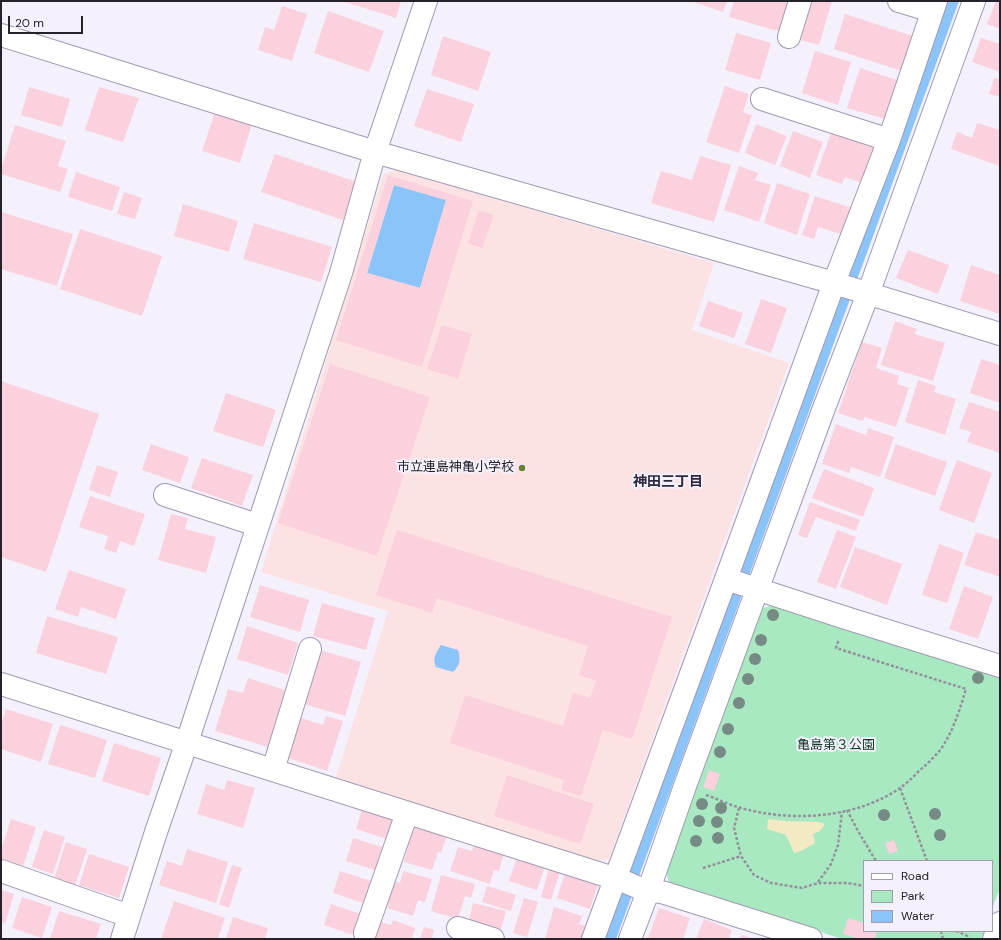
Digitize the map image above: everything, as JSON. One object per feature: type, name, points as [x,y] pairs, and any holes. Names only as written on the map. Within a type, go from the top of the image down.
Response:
[{"type":"street","points":[[122,939],[341,273],[375,152],[426,1]]},
{"type":"street","points":[[789,37],[800,1]]},
{"type":"street","points":[[594,939],[631,884],[685,786],[741,584],[824,408],[849,288],[889,140],[934,6],[899,1]]},
{"type":"street","points":[[630,939],[631,884],[849,288],[974,1]]},
{"type":"street","points":[[1,35],[375,152],[849,288],[1000,334]]},
{"type":"street","points":[[762,99],[889,140]]},
{"type":"street","points":[[165,495],[257,525]]},
{"type":"street","points":[[741,584],[1000,666]]},
{"type":"street","points":[[273,770],[310,649]]},
{"type":"street","points":[[1,684],[631,884],[665,893],[811,939]]},
{"type":"street","points":[[365,933],[407,813]]},
{"type":"street","points":[[1,871],[129,916]]},
{"type":"street","points":[[994,939],[1000,923]]},
{"type":"street","points":[[458,928],[493,939]]},
{"type":"path","points":[[685,786],[740,808],[782,816],[802,816],[842,812],[876,801],[900,788],[927,764],[943,746],[955,723],[966,689],[836,648],[846,618]]},
{"type":"path","points":[[900,788],[927,860]]},
{"type":"path","points":[[740,808],[734,828],[741,856],[754,875],[771,883],[802,888],[818,883],[848,883],[863,886]]},
{"type":"path","points":[[847,810],[875,860]]},
{"type":"path","points":[[818,883],[831,864],[838,845],[842,812]]},
{"type":"path","points":[[703,868],[741,856]]},
{"type":"path","points":[[958,932],[976,939]]},
{"type":"shaded area","name":"市立連島神亀小学校","points":[[396,170],[714,263],[692,330],[789,363],[609,859],[591,861],[336,777],[388,611],[261,572],[383,175]]},
{"type":"green space","name":"亀島第３公園","points":[[778,604],[1000,675],[1000,888],[993,906],[993,860],[863,860],[863,932],[984,932],[981,939],[842,939],[669,882],[665,868],[763,608]]},
{"type":"sand","points":[[768,819],[818,822],[825,824],[820,831],[813,834],[815,843],[801,851],[794,853],[786,835],[767,829]]},
{"type":"water","points":[[946,1],[959,1],[616,939],[605,939]]},
{"type":"water","points":[[394,185],[446,200],[420,288],[367,273]]},
{"type":"water","points":[[441,645],[458,650],[459,662],[453,672],[436,667],[436,653]]},
{"type":"building","points":[[342,1],[401,1],[396,18]]},
{"type":"building","points":[[691,1],[727,1],[723,12]]},
{"type":"building","points":[[734,1],[790,1],[781,32],[729,17]]},
{"type":"building","points":[[811,1],[832,1],[819,45],[800,40]]},
{"type":"building","points":[[996,1],[1000,2],[1000,29],[987,24]]},
{"type":"building","points":[[282,6],[307,14],[292,61],[258,50],[265,27],[274,30]]},
{"type":"building","points":[[328,11],[384,31],[369,72],[314,53]]},
{"type":"building","points":[[845,14],[916,37],[905,72],[834,49]]},
{"type":"building","points":[[736,33],[771,43],[760,80],[725,70]]},
{"type":"building","points":[[443,36],[491,52],[478,91],[431,75]]},
{"type":"building","points":[[981,38],[1000,44],[1000,72],[972,62]]},
{"type":"building","points":[[815,51],[851,62],[838,105],[802,93]]},
{"type":"building","points":[[860,68],[897,80],[885,119],[847,108]]},
{"type":"building","points":[[994,78],[1000,80],[1000,97],[989,94]]},
{"type":"building","points":[[725,86],[749,94],[743,112],[752,115],[739,153],[706,142]]},
{"type":"building","points":[[29,87],[70,99],[62,127],[21,115]]},
{"type":"building","points":[[99,87],[139,98],[123,142],[85,130]]},
{"type":"building","points":[[427,89],[474,104],[461,142],[414,126]]},
{"type":"building","points":[[215,112],[252,124],[240,163],[202,151]]},
{"type":"building","points":[[977,123],[1000,130],[1000,166],[951,149],[957,132],[972,138]]},
{"type":"building","points":[[756,124],[787,136],[775,165],[745,153]]},
{"type":"building","points":[[15,125],[66,141],[58,166],[68,169],[60,192],[1,174]]},
{"type":"building","points":[[793,131],[823,142],[810,178],[780,166]]},
{"type":"building","points":[[831,133],[875,148],[862,183],[845,177],[842,184],[816,175]]},
{"type":"building","points":[[275,154],[357,182],[343,220],[261,192]]},
{"type":"building","points":[[700,156],[731,165],[714,222],[651,203],[661,171],[692,180]]},
{"type":"building","points":[[739,166],[758,173],[755,180],[771,185],[759,222],[724,210]]},
{"type":"building","points":[[76,172],[120,187],[112,211],[68,197]]},
{"type":"building","points":[[388,175],[473,201],[422,367],[336,340]],"holes":[[[394,185],[446,200],[420,288],[367,273]]]},
{"type":"building","points":[[777,183],[810,194],[797,235],[764,223]]},
{"type":"building","points":[[124,192],[142,198],[135,219],[117,214]]},
{"type":"building","points":[[815,196],[852,208],[844,235],[818,227],[814,239],[802,235]]},
{"type":"building","points":[[183,204],[238,221],[229,252],[174,236]]},
{"type":"building","points":[[479,210],[494,215],[482,248],[468,243]]},
{"type":"building","points":[[1,212],[73,234],[57,286],[1,269]]},
{"type":"building","points":[[254,223],[332,247],[321,282],[243,259]]},
{"type":"building","points":[[80,229],[162,256],[142,316],[60,289]]},
{"type":"building","points":[[908,250],[949,265],[938,294],[896,278]]},
{"type":"building","points":[[971,265],[1000,275],[1000,314],[960,301]]},
{"type":"building","points":[[761,299],[787,308],[771,353],[745,344]]},
{"type":"building","points":[[708,301],[743,313],[734,338],[699,326]]},
{"type":"building","points":[[895,321],[917,329],[915,334],[945,343],[933,381],[881,365]]},
{"type":"building","points":[[442,325],[472,334],[458,379],[427,369]]},
{"type":"building","points":[[862,342],[882,348],[876,368],[899,376],[897,384],[909,388],[896,427],[864,417],[863,421],[838,413]]},
{"type":"building","points":[[981,359],[1000,365],[1000,403],[970,393]]},
{"type":"building","points":[[330,364],[430,397],[377,556],[278,523]]},
{"type":"building","points":[[918,380],[936,386],[934,392],[956,399],[945,435],[905,422]]},
{"type":"building","points":[[1,381],[99,414],[46,572],[1,557]]},
{"type":"building","points":[[226,393],[276,410],[263,447],[213,431]]},
{"type":"building","points":[[969,402],[1000,412],[1000,453],[967,442],[971,432],[959,428]]},
{"type":"building","points":[[836,424],[866,435],[868,428],[894,437],[880,477],[851,467],[849,473],[822,464]]},
{"type":"building","points":[[151,444],[189,457],[180,483],[142,470]]},
{"type":"building","points":[[896,444],[947,462],[935,496],[884,478]]},
{"type":"building","points":[[202,458],[253,475],[242,506],[191,488]]},
{"type":"building","points":[[957,460],[992,473],[974,523],[939,510]]},
{"type":"building","points":[[97,465],[118,472],[110,497],[89,490]]},
{"type":"building","points":[[824,469],[874,488],[863,517],[812,498]]},
{"type":"building","points":[[90,496],[145,514],[134,546],[120,541],[116,553],[104,549],[108,536],[79,527]]},
{"type":"building","points":[[810,502],[860,520],[856,531],[816,517],[807,538],[798,535]]},
{"type":"building","points":[[171,514],[188,518],[185,529],[216,537],[206,573],[158,560]]},
{"type":"building","points":[[397,530],[672,617],[632,739],[603,730],[581,796],[561,790],[564,780],[450,743],[465,695],[563,726],[573,693],[590,698],[596,681],[579,675],[588,646],[437,598],[432,613],[376,595]]},
{"type":"building","points":[[837,530],[856,537],[836,589],[817,582]]},
{"type":"building","points":[[976,532],[1000,540],[1000,577],[964,565]]},
{"type":"building","points":[[939,544],[964,553],[947,603],[922,595]]},
{"type":"building","points":[[855,547],[902,564],[887,605],[840,587]]},
{"type":"building","points":[[69,570],[126,589],[116,619],[81,607],[78,617],[55,609]]},
{"type":"building","points":[[260,585],[309,600],[300,632],[250,617]]},
{"type":"building","points":[[964,586],[993,597],[978,639],[949,629]]},
{"type":"building","points":[[322,603],[375,618],[366,650],[313,636]]},
{"type":"building","points":[[47,616],[118,637],[106,674],[36,653]]},
{"type":"building","points":[[247,626],[298,643],[288,675],[237,659]]},
{"type":"building","points":[[320,650],[361,662],[345,716],[304,704]]},
{"type":"building","points":[[248,678],[285,690],[268,747],[215,731],[228,689],[243,693]]},
{"type":"building","points":[[6,709],[53,724],[41,762],[1,749],[1,724]]},
{"type":"building","points":[[326,716],[343,721],[327,771],[288,758],[301,718],[323,725]]},
{"type":"building","points":[[60,725],[107,740],[95,778],[48,764]]},
{"type":"building","points":[[114,743],[161,758],[149,796],[102,781]]},
{"type":"building","points":[[709,770],[720,774],[714,791],[703,787]]},
{"type":"building","points":[[507,775],[594,804],[580,844],[494,816]]},
{"type":"building","points":[[227,780],[255,788],[243,828],[197,814],[206,784],[224,790]]},
{"type":"building","points":[[363,807],[396,817],[389,840],[356,829]]},
{"type":"building","points":[[11,819],[36,827],[23,866],[1,859],[1,850]]},
{"type":"building","points":[[414,825],[447,835],[441,853],[438,852],[432,870],[404,862]]},
{"type":"building","points":[[44,830],[65,837],[53,874],[32,867]]},
{"type":"building","points":[[353,838],[382,847],[375,870],[346,861]]},
{"type":"building","points":[[894,840],[898,851],[889,854],[885,843]]},
{"type":"building","points":[[475,841],[505,850],[499,871],[494,870],[490,884],[450,871],[458,847],[472,851]]},
{"type":"building","points":[[66,842],[87,849],[75,886],[54,879]]},
{"type":"building","points":[[187,849],[228,862],[216,903],[159,885],[167,861],[182,866]]},
{"type":"building","points":[[89,854],[129,867],[119,898],[79,885]]},
{"type":"building","points":[[517,857],[545,866],[537,890],[509,881]]},
{"type":"building","points":[[232,865],[242,868],[229,908],[219,904]]},
{"type":"building","points":[[549,868],[560,872],[551,900],[541,897]]},
{"type":"building","points":[[566,870],[599,881],[590,909],[557,898]]},
{"type":"building","points":[[340,871],[371,881],[363,903],[333,893]]},
{"type":"building","points":[[403,871],[432,879],[425,902],[418,900],[413,916],[387,908],[394,881],[400,883]]},
{"type":"building","points":[[441,875],[475,884],[471,898],[465,896],[458,919],[431,911]]},
{"type":"building","points":[[487,886],[516,895],[511,911],[482,902]]},
{"type":"building","points":[[1,890],[14,894],[5,924],[1,922]]},
{"type":"building","points":[[22,897],[52,907],[42,938],[12,928]]},
{"type":"building","points":[[524,898],[538,902],[527,937],[513,933]]},
{"type":"building","points":[[174,901],[225,918],[218,939],[161,939]]},
{"type":"building","points":[[473,903],[506,911],[500,933],[468,925]]},
{"type":"building","points":[[331,904],[361,914],[353,935],[324,925]]},
{"type":"building","points":[[554,907],[582,916],[579,924],[589,927],[585,939],[545,939]]},
{"type":"building","points":[[659,908],[690,918],[683,939],[648,939]]},
{"type":"building","points":[[59,911],[101,924],[96,939],[50,939]]},
{"type":"building","points":[[233,917],[268,928],[265,939],[226,939]]},
{"type":"building","points":[[848,918],[863,923],[863,932],[877,932],[875,939],[861,939],[843,934]]},
{"type":"building","points":[[704,919],[732,930],[729,939],[696,939]]},
{"type":"building","points":[[393,920],[415,928],[412,939],[373,939],[379,921],[391,925]]},
{"type":"building","points":[[424,927],[434,930],[432,937],[436,939],[420,939]]},
{"type":"building","points":[[741,935],[755,939],[740,939]]},
{"type":"place","name":"市立連島神亀小学校","points":[[522,468]]},
{"type":"district","name":"神田三丁目","points":[[668,482]]}]
